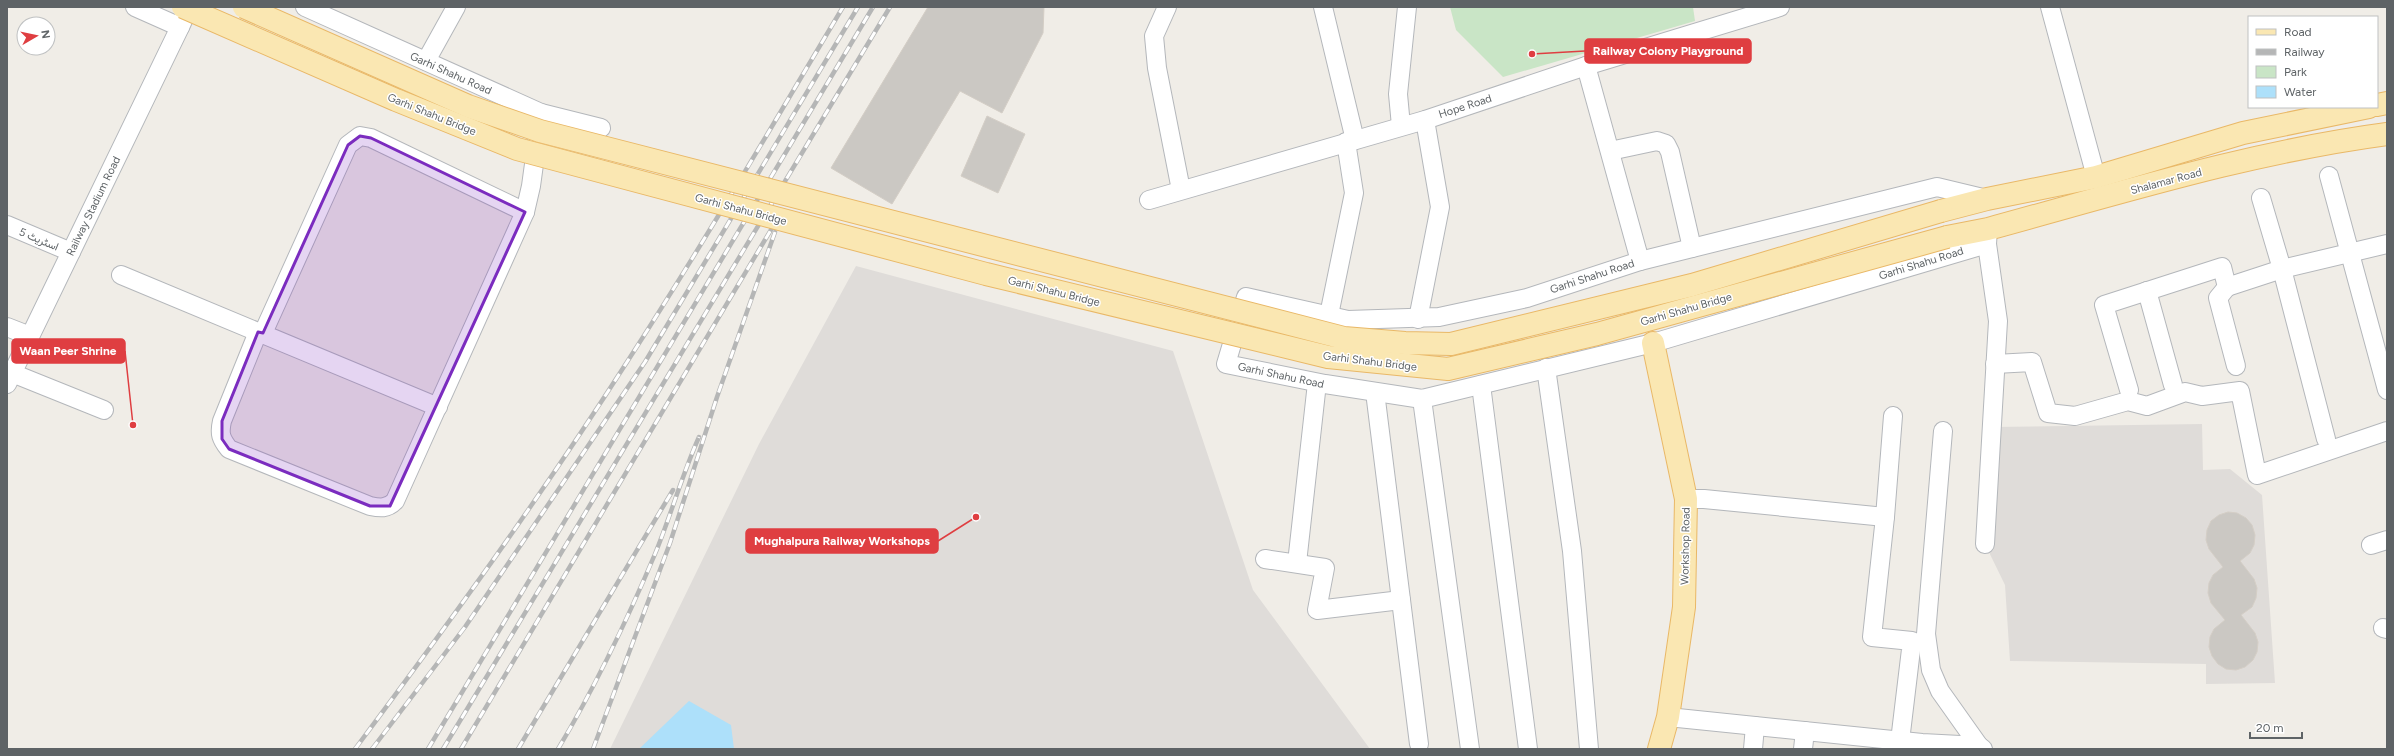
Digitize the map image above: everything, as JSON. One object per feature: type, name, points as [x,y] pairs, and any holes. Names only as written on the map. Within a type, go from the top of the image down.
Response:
[{"type":"main road","name":"Garhi Shahu Bridge","points":[[244,7],[468,106],[540,131],[1344,338],[1405,344],[1451,344],[1692,285],[1987,198]]},
{"type":"main road","name":"Garhi Shahu Bridge","points":[[181,17],[396,100],[517,149],[986,274],[1328,357],[1448,370],[1597,334],[1947,237]]},
{"type":"main road","points":[[1987,198],[2096,176],[2243,133],[2364,108]]},
{"type":"main road","name":"Shalamar Road","points":[[1947,237],[1987,236],[2259,156],[2336,141],[2387,134]]},
{"type":"main road","name":"Workshop Road","points":[[1653,343],[1686,499],[1684,607],[1668,717],[1659,749]]},
{"type":"street","points":[[135,7],[181,17]]},
{"type":"street","name":"Railway Stadium Road","points":[[10,379],[181,17],[190,7]]},
{"type":"street","name":"Garhi Shahu Road","points":[[305,7],[541,113],[602,128]]},
{"type":"street","points":[[426,61],[456,7]]},
{"type":"street","points":[[1167,7],[1154,36],[1157,68],[1181,190]]},
{"type":"street","points":[[1323,7],[1350,141],[1354,194],[1329,315]]},
{"type":"street","points":[[1402,126],[1398,94],[1407,7]]},
{"type":"street","name":"Hope Road","points":[[1149,200],[1425,120],[1586,66],[1780,7]]},
{"type":"street","points":[[2050,7],[2096,176]]},
{"type":"street","points":[[1586,66],[1640,261]]},
{"type":"street","points":[[525,212],[371,138],[360,136],[348,145],[260,332],[221,426],[222,439],[229,449],[370,506],[381,508],[390,506],[395,501],[525,212],[531,186],[541,113]]},
{"type":"street","points":[[1418,319],[1440,207],[1425,120]]},
{"type":"street","points":[[1610,150],[1657,141],[1666,144],[1670,152],[1692,248]]},
{"type":"street","points":[[2329,176],[2387,390]]},
{"type":"street","name":"Garhi Shahu Road","points":[[1987,198],[1937,188],[1640,261],[1527,298],[1439,317],[1418,319],[1348,320],[1246,297],[1226,364],[1317,383],[1422,399],[1653,343],[1987,236]]},
{"type":"street","points":[[2261,198],[2282,269],[2326,438]]},
{"type":"street","name":"اسٹریٹ 5","points":[[7,225],[71,252]]},
{"type":"street","points":[[1985,544],[1998,321],[1987,236]]},
{"type":"street","points":[[2236,366],[2218,298],[2227,287],[2282,269],[2387,244]]},
{"type":"street","points":[[2128,390],[2104,304],[2222,267],[2227,287]]},
{"type":"street","points":[[121,275],[438,407]]},
{"type":"street","points":[[2147,291],[2173,385]]},
{"type":"street","points":[[7,327],[30,336]]},
{"type":"street","points":[[1995,364],[2032,362],[2048,413],[2075,416],[2128,401],[2147,406],[2185,392],[2202,396],[2219,395],[2240,390],[2257,475],[2387,431]]},
{"type":"street","points":[[1546,368],[1572,551],[1589,749]]},
{"type":"street","points":[[10,379],[104,410]]},
{"type":"street","points":[[1297,564],[1317,383]]},
{"type":"street","points":[[1481,385],[1528,749]]},
{"type":"street","points":[[1375,392],[1419,744]]},
{"type":"street","points":[[1422,399],[1470,749]]},
{"type":"street","points":[[1892,743],[1912,641],[1872,637],[1885,517],[1893,416]]},
{"type":"street","points":[[1943,431],[1926,634],[1931,670],[1940,691],[1981,748]]},
{"type":"street","points":[[1686,499],[1704,499],[1885,517]]},
{"type":"street","points":[[1265,559],[1325,568],[1317,610],[1401,600]]},
{"type":"street","points":[[1668,717],[1805,731],[1846,742],[1981,748]]},
{"type":"street","points":[[1753,749],[1755,726]]},
{"type":"street","points":[[1803,749],[1805,731]]},
{"type":"highlighted area","points":[[360,136],[371,138],[525,212],[390,506],[370,506],[229,449],[222,439],[222,421],[258,332],[263,333],[348,145]]},
{"type":"shaded area","points":[[856,266],[1173,351],[1253,590],[1370,749],[610,749],[759,444]]},
{"type":"shaded area","points":[[2202,424],[2203,470],[2230,469],[2262,495],[2275,683],[2206,684],[2206,664],[2010,661],[2005,585],[1985,544],[1992,427]]},
{"type":"green space","points":[[1450,7],[1693,7],[1695,21],[1503,77],[1456,30]]},
{"type":"water","points":[[689,701],[731,725],[734,749],[639,749]]},
{"type":"building","points":[[928,7],[1044,7],[1043,33],[1002,113],[960,91],[892,204],[831,168]]},
{"type":"building","points":[[987,116],[1025,134],[998,193],[961,176]]},
{"type":"building","points":[[2228,512],[2237,513],[2246,518],[2252,525],[2255,535],[2254,545],[2250,553],[2240,561],[2254,579],[2257,588],[2256,598],[2252,607],[2241,615],[2255,633],[2258,642],[2257,652],[2253,660],[2245,667],[2236,670],[2226,669],[2218,664],[2212,656],[2209,647],[2210,637],[2214,629],[2225,620],[2211,603],[2208,593],[2209,583],[2213,575],[2223,567],[2209,549],[2206,540],[2207,530],[2211,521],[2219,515]]},
{"type":"railway","points":[[355,749],[494,558],[595,412],[710,230],[843,7]]},
{"type":"railway","points":[[372,749],[465,627],[645,362],[858,7]]},
{"type":"railway","points":[[428,749],[873,7]]},
{"type":"railway","points":[[443,749],[890,7]]},
{"type":"railway","points":[[461,749],[781,213]]},
{"type":"railway","points":[[593,749],[670,543],[717,397],[775,232]]},
{"type":"railway","points":[[558,749],[597,678],[634,603],[661,539],[699,437]]},
{"type":"railway","points":[[518,749],[673,490]]},
{"type":"place","name":"Railway Colony Playground","points":[[1532,54]]},
{"type":"place","name":"Waan Peer Shrine","points":[[133,425]]},
{"type":"place","name":"Mughalpura Railway Workshops","points":[[976,517]]}]
